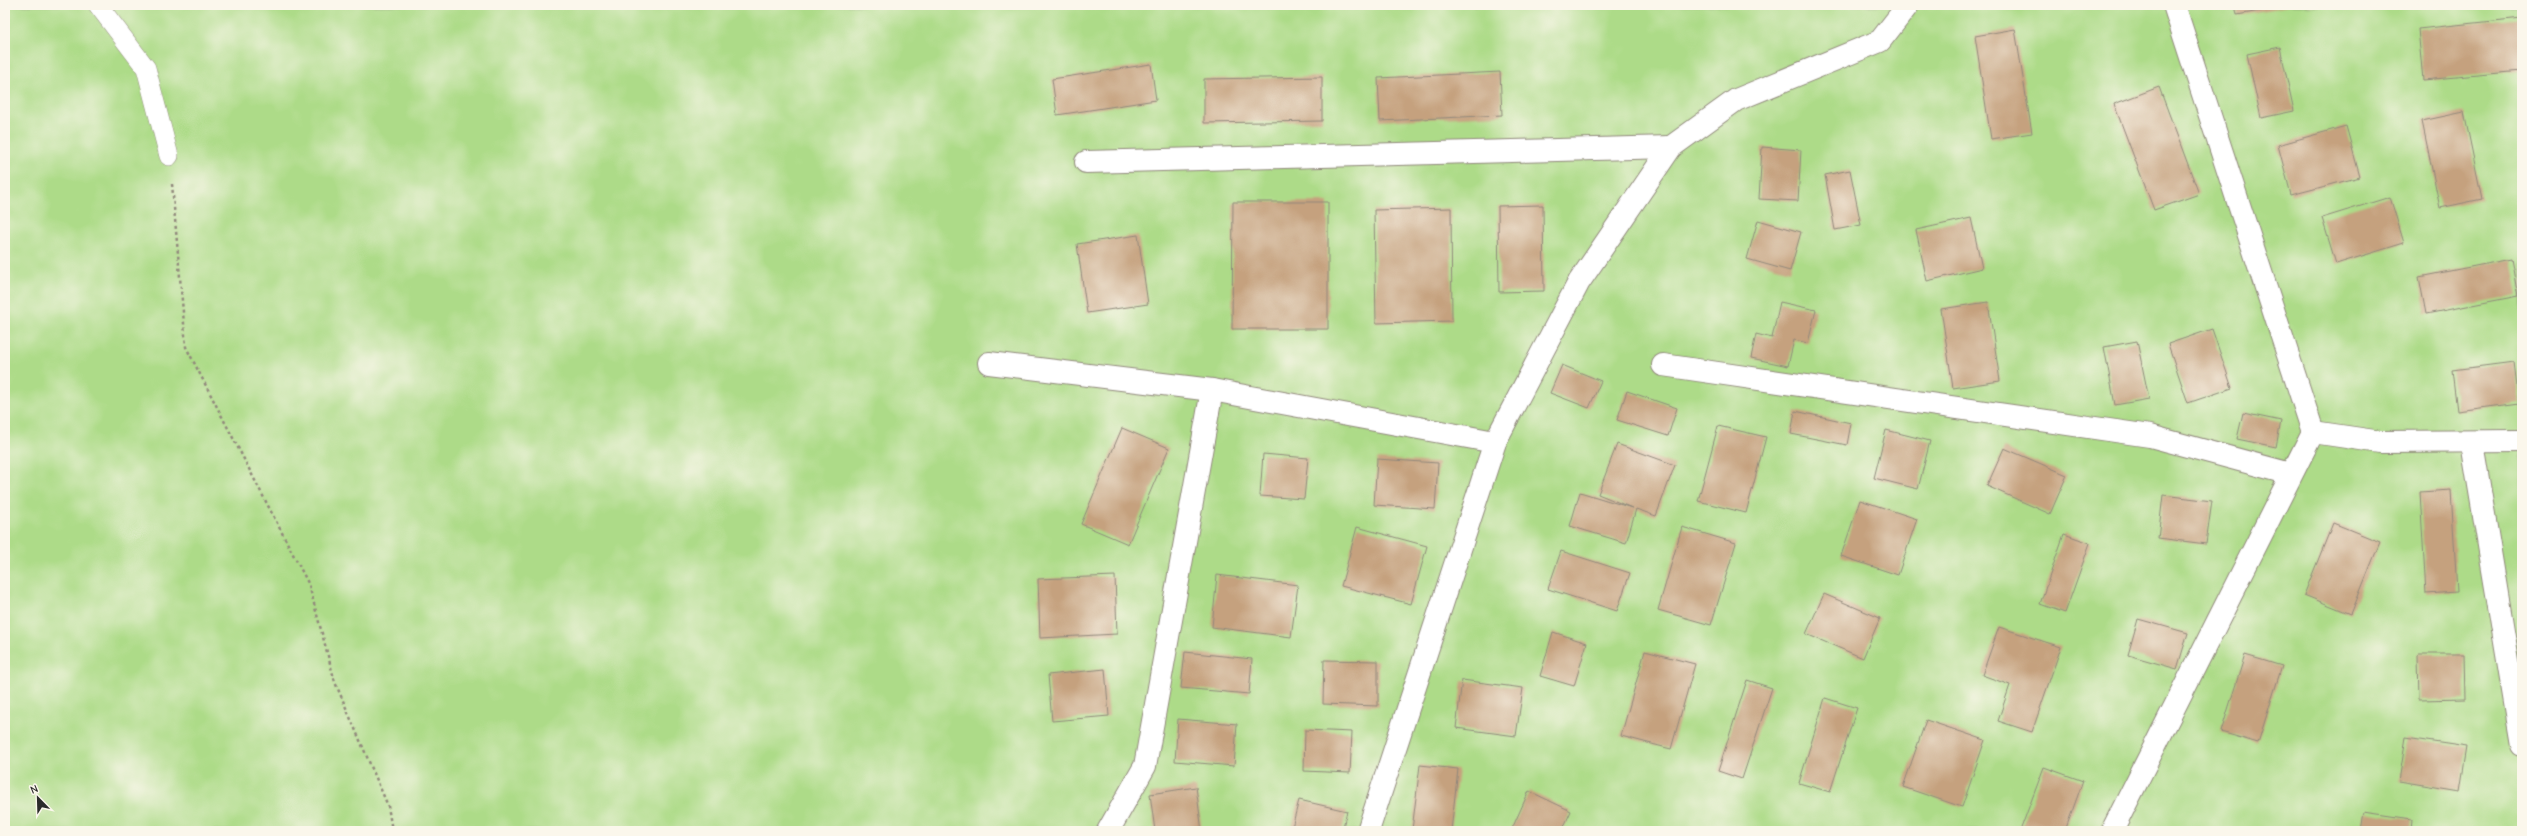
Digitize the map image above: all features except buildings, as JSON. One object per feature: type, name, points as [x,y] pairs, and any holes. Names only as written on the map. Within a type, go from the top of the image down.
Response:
[{"type":"street","points":[[1368,831],[1495,442],[1579,282],[1671,147],[1736,100],[1880,42],[1908,5]]},
{"type":"street","points":[[2112,831],[2313,432],[2174,5]]},
{"type":"street","points":[[1086,162],[1671,147]]},
{"type":"street","points":[[989,363],[1212,390],[1495,442]]},
{"type":"street","points":[[1663,365],[2150,436],[2252,466],[2291,474]]},
{"type":"street","points":[[1108,831],[1145,766],[1212,390]]},
{"type":"street","points":[[2313,432],[2381,442],[2472,443],[2522,441]]},
{"type":"street","points":[[2472,443],[2522,745]]},
{"type":"lane","points":[[98,5],[146,68],[169,156]]},
{"type":"path","points":[[169,156],[186,347],[309,585],[335,682],[388,806],[392,831]]},
{"type":"green space","points":[[5,5],[2522,5],[2522,831],[5,831]]}]
